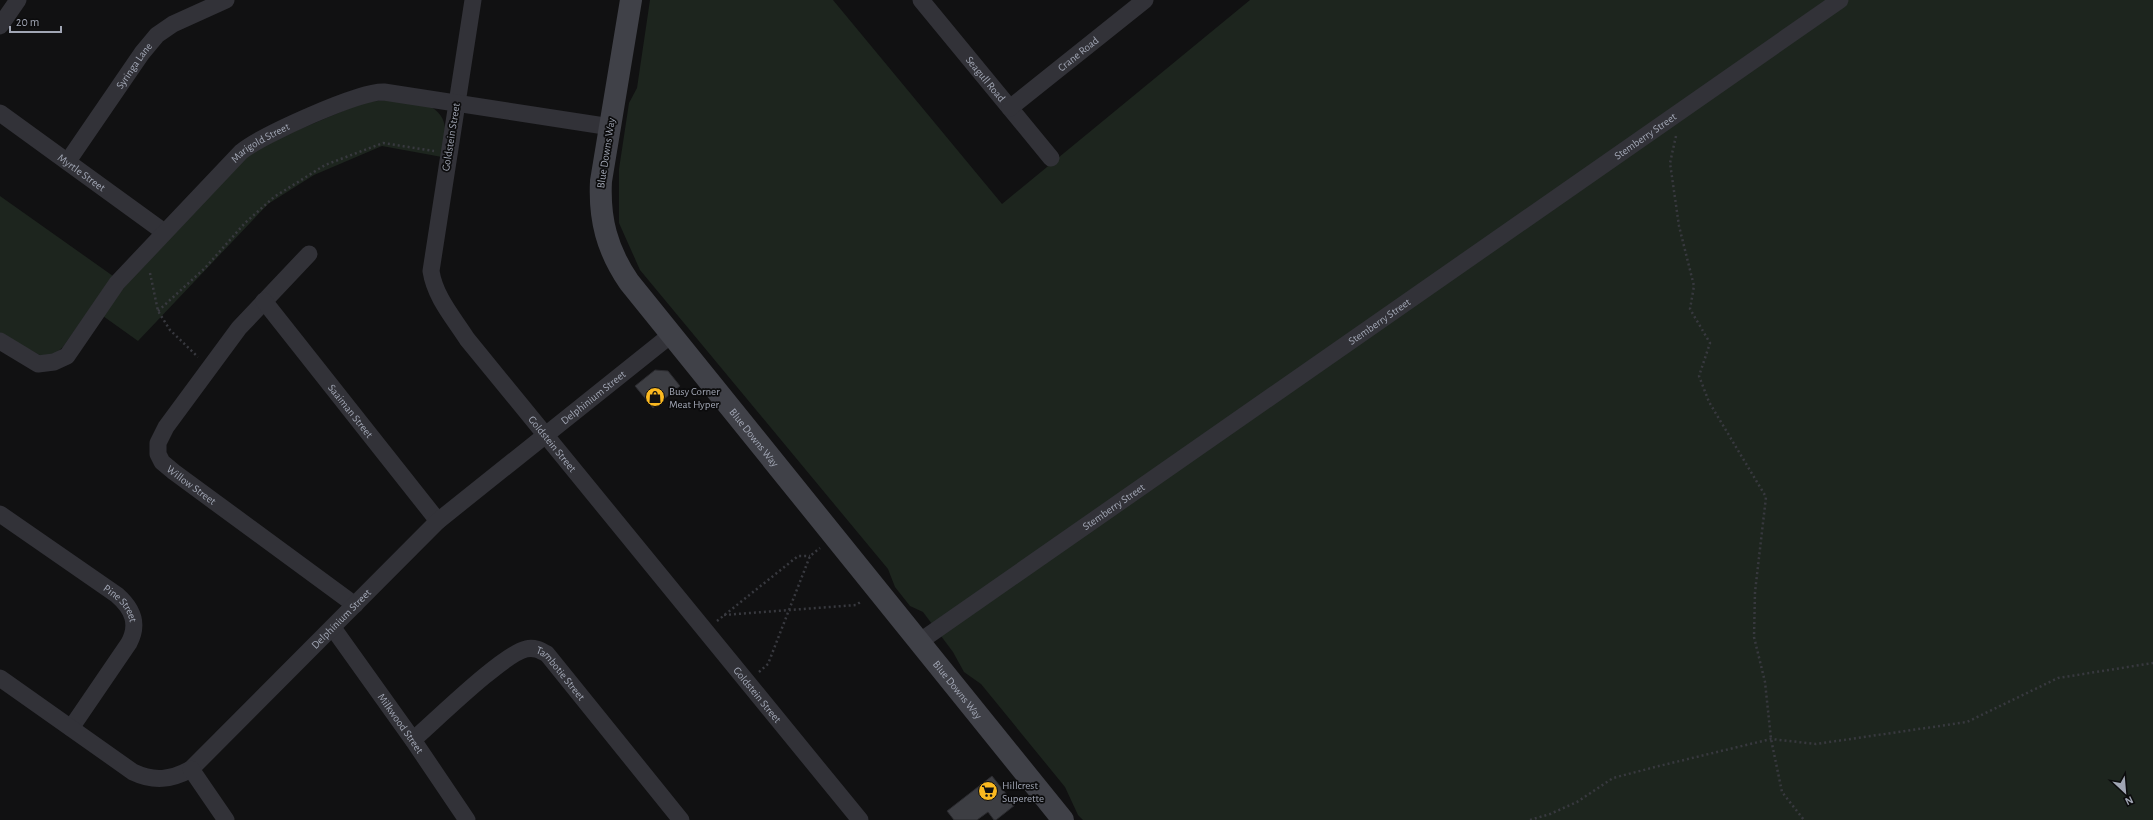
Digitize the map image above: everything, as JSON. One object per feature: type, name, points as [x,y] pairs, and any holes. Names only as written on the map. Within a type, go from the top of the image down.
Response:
[{"type":"street","points":[[0,26],[18,0]]},
{"type":"street","name":"Syringa Lane","points":[[68,160],[142,53],[157,35],[173,24],[226,0]]},
{"type":"street","name":"Goldstein Street","points":[[473,0],[448,153],[432,271],[434,286],[438,296],[468,339],[546,436],[860,820]]},
{"type":"street","name":"Blue Downs Way","points":[[631,0],[601,181],[600,204],[604,233],[617,264],[1063,820]]},
{"type":"street","name":"Seagull Road","points":[[921,0],[1051,158]]},
{"type":"street","name":"Crane Road","points":[[1010,108],[1146,0]]},
{"type":"street","name":"Stemberry Street","points":[[919,642],[1840,0]]},
{"type":"street","name":"Marigold Street","points":[[0,341],[38,364],[54,362],[67,356],[117,283],[241,152],[264,137],[370,93],[384,92],[611,127]]},
{"type":"street","name":"Myrtle Street","points":[[0,113],[68,160],[164,232]]},
{"type":"street","name":"Willow Street","points":[[309,254],[238,328],[210,365],[166,426],[158,443],[158,454],[162,462],[355,605]]},
{"type":"street","name":"Saaiman Street","points":[[264,301],[438,521]]},
{"type":"street","name":"Delphinium Street","points":[[0,678],[133,772],[142,776],[162,780],[180,776],[191,769],[438,521],[672,334]]},
{"type":"street","name":"Pine Street","points":[[0,514],[117,595],[128,605],[134,620],[134,634],[129,643],[71,728]]},
{"type":"street","name":"Milkwood Street","points":[[333,628],[413,740],[467,820]]},
{"type":"street","name":"Tambotie Street","points":[[413,740],[500,664],[516,653],[527,649],[537,649],[547,654],[681,820]]},
{"type":"street","points":[[191,769],[226,820]]},
{"type":"path","points":[[1670,119],[1676,133],[1670,163],[1677,218],[1694,286],[1690,309],[1710,343],[1699,376],[1709,402],[1766,498],[1755,592],[1754,637],[1765,682],[1772,739],[1782,792],[1804,820]]},
{"type":"path","points":[[158,311],[205,268],[245,223],[274,197],[325,165],[383,143],[448,153]]},
{"type":"path","points":[[141,257],[152,276],[158,311],[170,330],[189,351],[210,365]]},
{"type":"path","points":[[747,681],[768,664],[810,556],[825,544]]},
{"type":"path","points":[[706,631],[798,556],[810,556]]},
{"type":"path","points":[[724,615],[856,605],[868,597]]},
{"type":"path","points":[[1530,820],[1550,814],[1577,802],[1613,778],[1772,739],[1816,744],[1967,722],[2058,678],[2153,663]]},
{"type":"shaded area","points":[[650,0],[833,0],[1002,204],[1250,0],[2153,0],[2153,820],[1083,820],[1078,815],[1065,787],[981,684],[964,672],[953,652],[923,612],[910,606],[895,587],[888,569],[640,270],[619,223],[619,169],[629,103],[637,88]]},
{"type":"shaded area","points":[[385,100],[431,107],[442,117],[445,136],[442,157],[382,146],[314,175],[268,204],[138,341],[103,316],[128,282],[247,157],[267,143],[362,103]]},
{"type":"shaded area","points":[[0,196],[113,276],[63,347],[55,354],[43,357],[0,333]]},
{"type":"building","name":"Busy Corner Meat Hyper","points":[[655,370],[668,371],[680,386],[653,408],[635,386]]},
{"type":"building","name":"Hillcrest Superette","points":[[992,776],[1015,805],[996,820],[994,820],[988,812],[977,820],[954,820],[947,811]]},
{"type":"place","name":"Busy Corner Meat Hyper","points":[[655,397]]},
{"type":"place","name":"Hillcrest Superette","points":[[988,791]]}]
